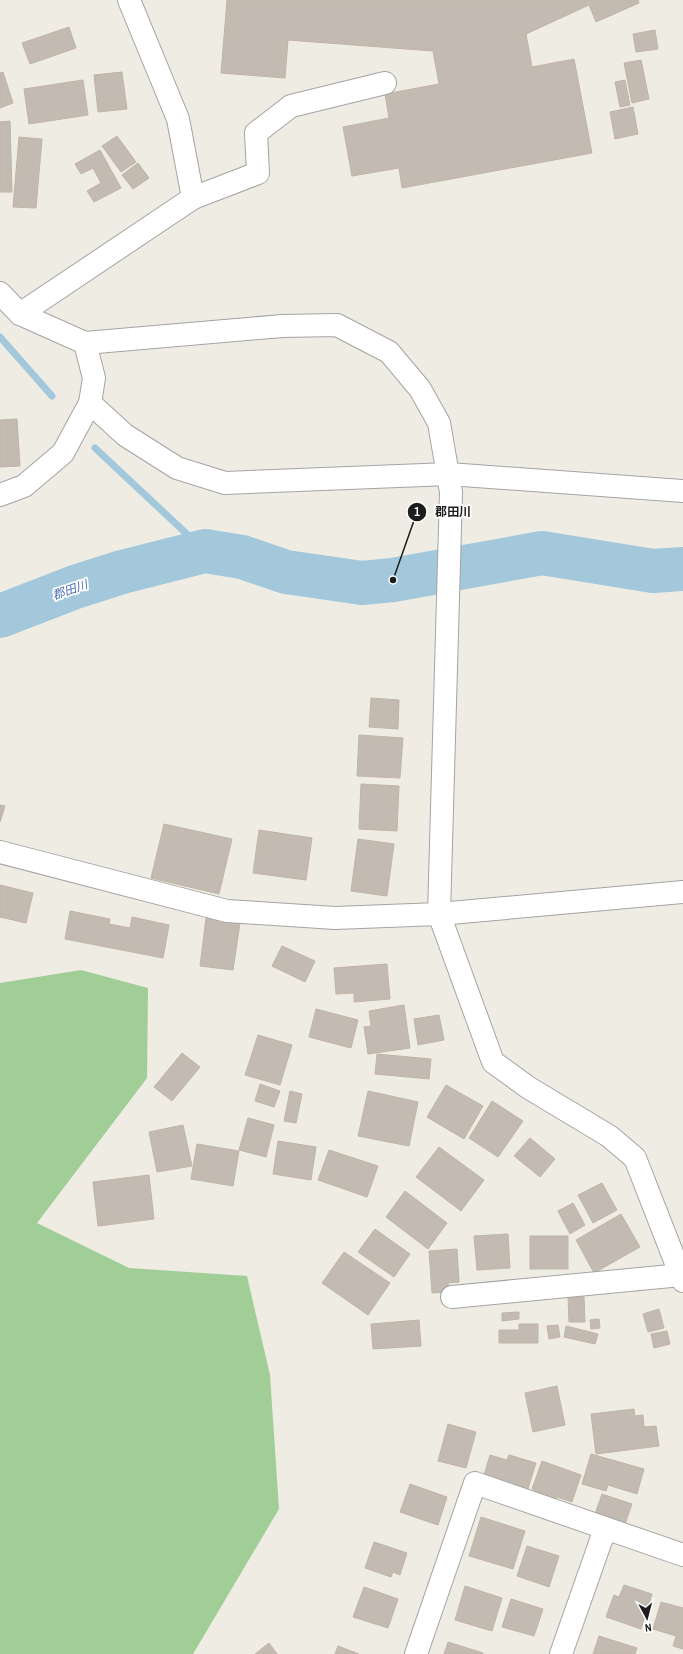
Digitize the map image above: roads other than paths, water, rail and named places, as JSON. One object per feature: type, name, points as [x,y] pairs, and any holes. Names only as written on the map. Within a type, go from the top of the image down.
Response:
[{"type":"street","points":[[129,0],[178,118],[193,198]]},
{"type":"street","points":[[20,314],[193,198],[258,173],[256,133],[291,106],[385,83]]},
{"type":"street","points":[[0,293],[20,314],[85,343],[282,326],[337,325],[389,352],[420,389],[439,423],[450,483],[447,671],[439,914],[493,1062],[529,1088],[609,1136],[635,1158],[682,1278],[452,1297]]},
{"type":"street","points":[[0,495],[24,486],[63,453],[90,403],[94,378],[85,343]]},
{"type":"street","points":[[90,403],[125,435],[177,468],[225,483],[450,483],[683,491]]},
{"type":"street","points":[[0,852],[227,911],[335,918],[439,914],[683,892]]},
{"type":"street","points":[[416,1654],[475,1483],[683,1555]]},
{"type":"street","points":[[561,1654],[606,1529]]},
{"type":"waterway","points":[[0,337],[52,396]]},
{"type":"waterway","points":[[95,448],[205,551]]},
{"type":"waterway","name":"郡田川","points":[[0,616],[75,587],[122,572],[205,551],[242,557],[286,572],[362,583],[393,580],[542,553],[653,571],[683,569]]},
{"type":"place","name":"郡田川","points":[[393,580]]}]
